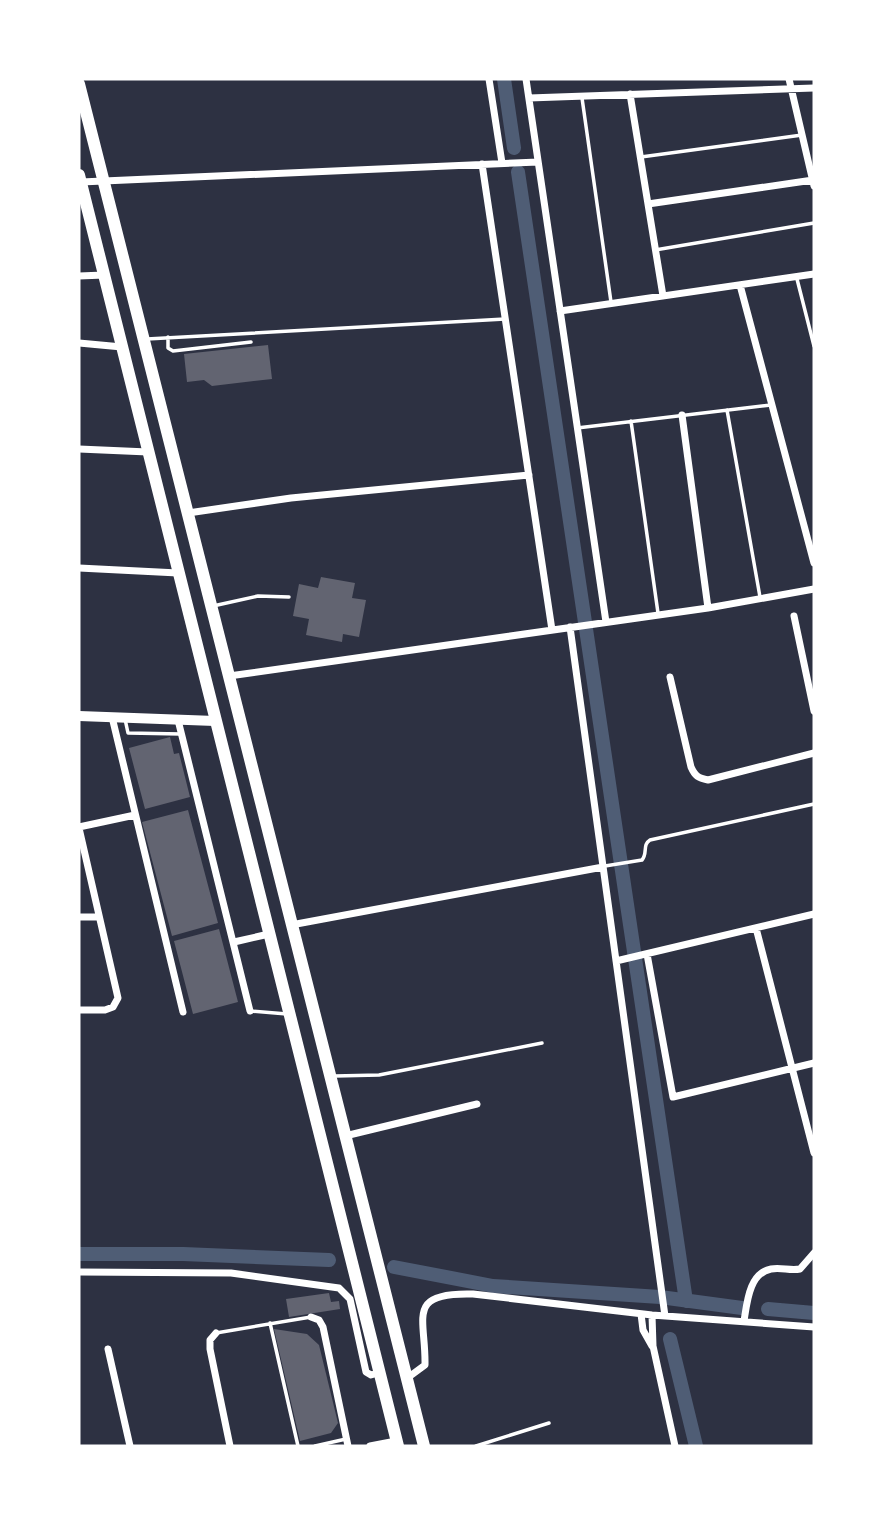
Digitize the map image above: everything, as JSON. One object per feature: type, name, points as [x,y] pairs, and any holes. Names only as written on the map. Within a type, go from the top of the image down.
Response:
[{"type":"main road","points":[[79,84],[424,1446]]},
{"type":"main road","points":[[80,178],[397,1443]]},
{"type":"street","points":[[489,79],[502,163]]},
{"type":"street","points":[[526,79],[606,622]]},
{"type":"street","points":[[648,204],[814,183],[789,79]]},
{"type":"street","points":[[528,98],[814,88]]},
{"type":"street","points":[[630,94],[663,296]]},
{"type":"street","points":[[80,178],[103,181],[538,162]]},
{"type":"street","points":[[482,164],[552,630]]},
{"type":"street","points":[[560,311],[814,274]]},
{"type":"street","points":[[79,276],[104,275]]},
{"type":"street","points":[[740,285],[814,563]]},
{"type":"street","points":[[79,343],[122,347]]},
{"type":"street","points":[[682,415],[708,608]]},
{"type":"street","points":[[79,449],[148,452]]},
{"type":"street","points":[[188,513],[291,498],[529,475]]},
{"type":"street","points":[[79,568],[178,573]]},
{"type":"street","points":[[228,676],[708,608],[814,589]]},
{"type":"street","points":[[794,616],[814,711]]},
{"type":"street","points":[[570,627],[665,1312]]},
{"type":"street","points":[[670,677],[691,767],[700,779],[708,780],[814,753]]},
{"type":"street","points":[[79,716],[215,721]]},
{"type":"street","points":[[112,717],[183,1012]]},
{"type":"street","points":[[178,720],[250,1011]]},
{"type":"street","points":[[79,1010],[105,1010],[117,1004],[118,999],[79,827],[135,815]]},
{"type":"street","points":[[291,925],[603,867]]},
{"type":"street","points":[[616,961],[814,914]]},
{"type":"street","points":[[79,917],[99,917]]},
{"type":"street","points":[[756,928],[814,1153]]},
{"type":"street","points":[[234,942],[269,934]]},
{"type":"street","points":[[643,955],[673,1097],[814,1063]]},
{"type":"street","points":[[345,1136],[477,1104]]},
{"type":"street","points":[[744,1321],[753,1282],[760,1273],[771,1269],[800,1269],[814,1253]]},
{"type":"street","points":[[79,1272],[231,1273],[338,1288],[350,1298],[366,1372],[371,1375],[379,1373]]},
{"type":"street","points":[[406,1379],[425,1365],[421,1320],[424,1309],[432,1300],[446,1294],[473,1294],[652,1315],[665,1312],[814,1327]]},
{"type":"street","points":[[641,1314],[643,1330],[653,1346]]},
{"type":"street","points":[[652,1315],[653,1346],[676,1446]]},
{"type":"street","points":[[311,1317],[323,1327],[347,1442]]},
{"type":"street","points":[[216,1333],[210,1340],[210,1349],[230,1446]]},
{"type":"street","points":[[108,1349],[130,1446]]},
{"type":"street","points":[[370,1446],[397,1443]]},
{"type":"lane","points":[[582,96],[612,304]]},
{"type":"lane","points":[[641,158],[803,135]]},
{"type":"lane","points":[[656,250],[814,223]]},
{"type":"lane","points":[[797,276],[814,346]]},
{"type":"lane","points":[[142,340],[505,319]]},
{"type":"lane","points":[[168,337],[168,348],[173,351],[251,342]]},
{"type":"lane","points":[[577,428],[773,405]]},
{"type":"lane","points":[[727,410],[761,600]]},
{"type":"lane","points":[[631,421],[658,615]]},
{"type":"lane","points":[[211,607],[258,596],[289,597]]},
{"type":"lane","points":[[125,718],[128,733],[181,734]]},
{"type":"lane","points":[[603,867],[638,861],[644,857],[645,846],[650,840],[814,804]]},
{"type":"lane","points":[[250,1011],[289,1014]]},
{"type":"lane","points":[[330,1076],[379,1075],[542,1043]]},
{"type":"lane","points":[[216,1333],[311,1317]]},
{"type":"lane","points":[[270,1323],[298,1446]]},
{"type":"lane","points":[[477,1446],[549,1423]]},
{"type":"lane","points":[[315,1446],[347,1442]]},
{"type":"building","points":[[268,345],[272,379],[212,386],[204,380],[187,382],[184,354]]},
{"type":"building","points":[[321,577],[355,583],[352,598],[366,600],[359,637],[343,634],[342,642],[306,635],[309,619],[293,616],[299,584],[318,588]]},
{"type":"building","points":[[170,737],[174,754],[179,753],[190,797],[145,809],[129,748]]},
{"type":"building","points":[[188,810],[218,923],[172,936],[142,822]]},
{"type":"building","points":[[219,929],[238,1002],[193,1014],[174,941]]},
{"type":"building","points":[[329,1293],[331,1302],[339,1301],[340,1309],[289,1317],[286,1299]]},
{"type":"building","points":[[274,1329],[307,1334],[319,1345],[338,1423],[331,1433],[300,1441]]},
{"type":"waterway","points":[[504,79],[514,148]]},
{"type":"waterway","points":[[518,172],[686,1301]]},
{"type":"waterway","points":[[79,1254],[183,1254],[329,1260]]},
{"type":"waterway","points":[[394,1267],[493,1286],[660,1297],[742,1308]]},
{"type":"waterway","points":[[768,1309],[814,1313]]},
{"type":"waterway","points":[[670,1339],[696,1446]]}]
